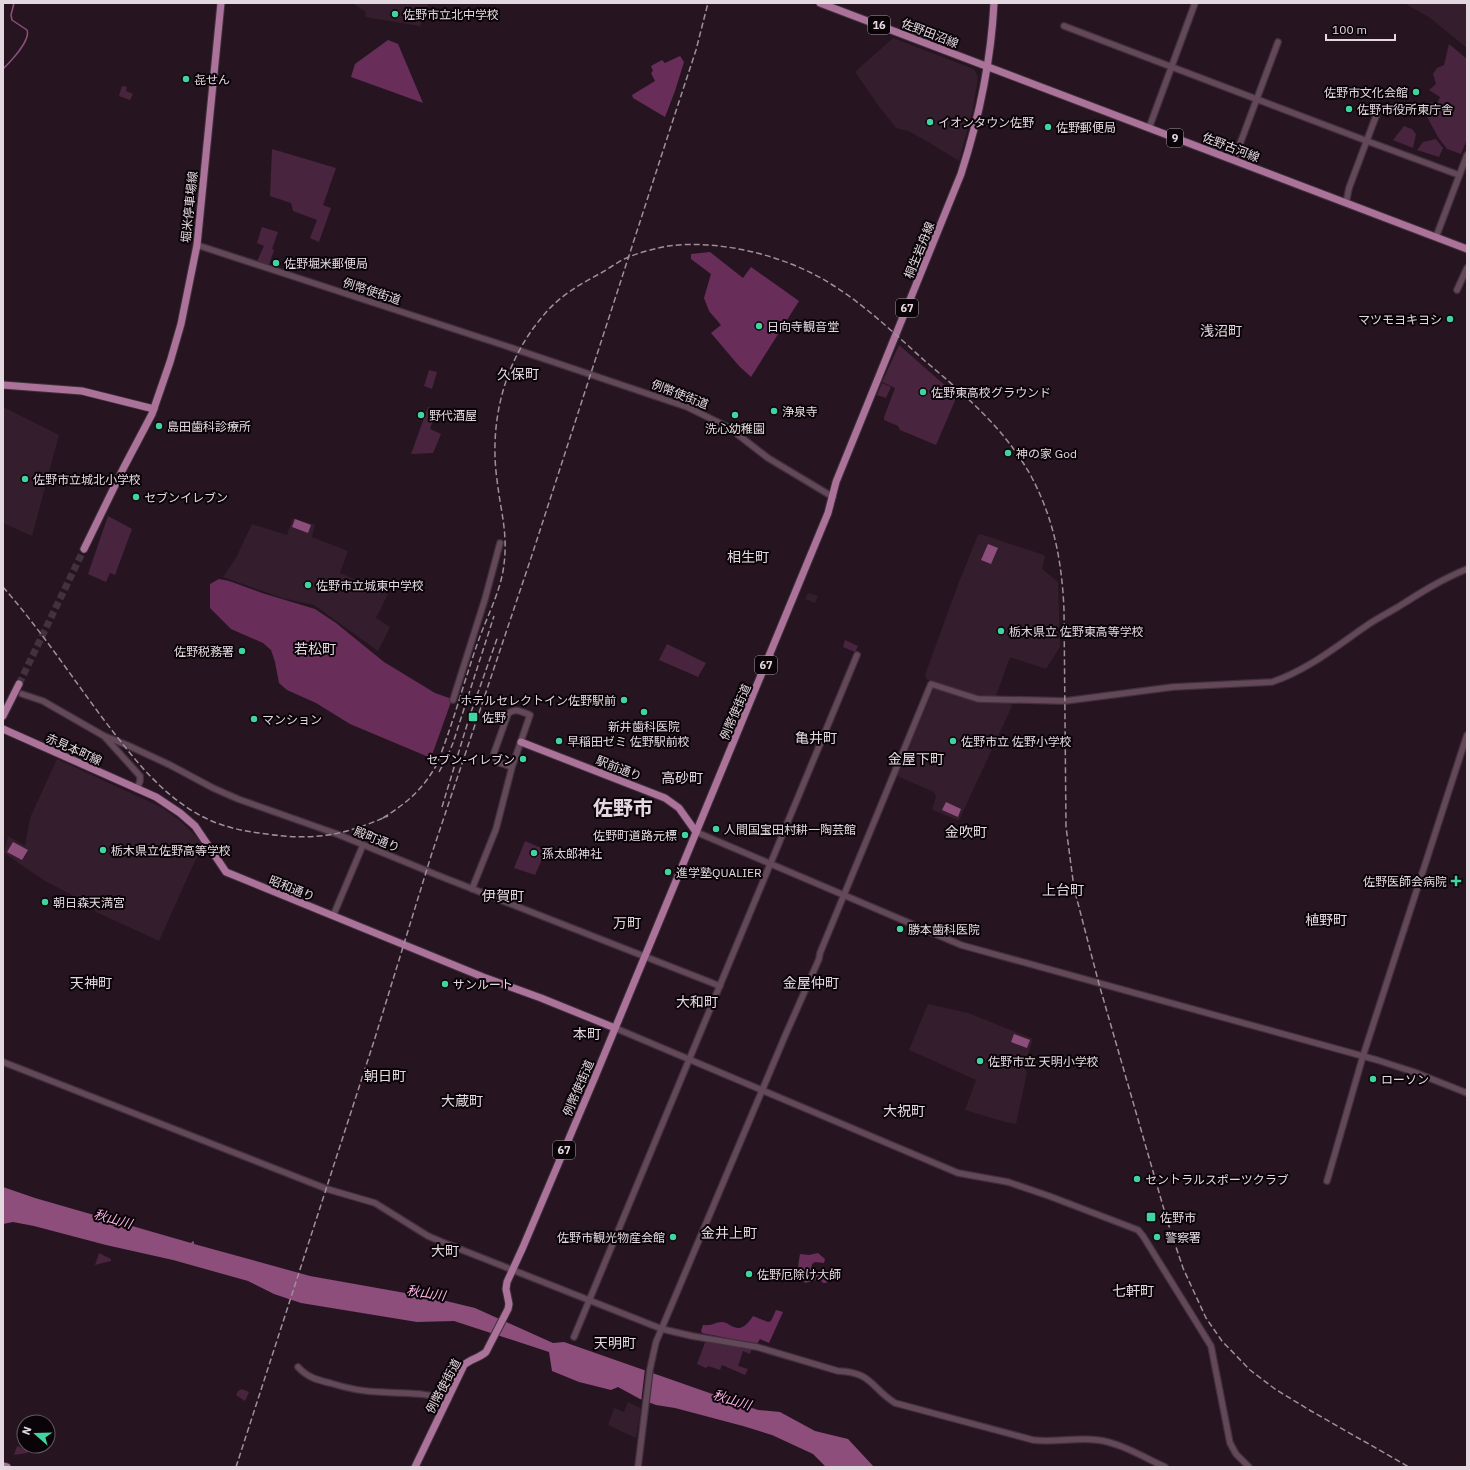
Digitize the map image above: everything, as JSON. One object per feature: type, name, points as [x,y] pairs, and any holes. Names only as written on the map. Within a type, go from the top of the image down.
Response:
[{"type":"main road","name":"堀米停車場線","points":[[84,549],[154,409],[181,324],[197,245],[221,3]]},
{"type":"main road","name":"佐野田沼線","points":[[820,3],[987,67]]},
{"type":"main road","name":"桐生岩舟線","points":[[833,496],[836,482],[961,174],[976,126],[987,67],[994,3]]},
{"type":"main road","name":"佐野古河線","points":[[987,67],[1467,249]]},
{"type":"main road","points":[[3,385],[82,391],[154,409]]},
{"type":"main road","name":"例幣使街道","points":[[415,1467],[464,1365],[472,1359],[482,1355],[490,1344],[507,1313],[509,1304],[506,1286],[794,597],[828,513],[833,496]]},
{"type":"main road","points":[[3,716],[19,684]]},
{"type":"main road","name":"赤見本町線","points":[[3,729],[137,789]]},
{"type":"main road","name":"駅前通り","points":[[521,742],[669,800],[679,808],[696,832]]},
{"type":"main road","name":"昭和通り","points":[[137,789],[166,803],[188,820],[200,833],[226,872],[489,980],[541,998],[615,1028]]},
{"type":"main road","points":[[3,1466],[7,1467]]},
{"type":"street","points":[[1149,128],[1195,3]]},
{"type":"street","points":[[1064,26],[1459,175]]},
{"type":"street","points":[[1234,160],[1278,42]]},
{"type":"street","points":[[1346,202],[1349,188],[1379,108]]},
{"type":"street","points":[[1436,237],[1467,155]]},
{"type":"street","name":"例幣使街道","points":[[197,245],[687,407],[728,427],[773,461],[833,496]]},
{"type":"street","points":[[1457,290],[1467,268]]},
{"type":"street","points":[[453,700],[485,599],[500,543]]},
{"type":"street","points":[[638,1467],[653,1353],[762,1090],[819,959],[820,953],[931,684],[978,699],[1065,701],[1173,688],[1272,682],[1304,668],[1415,596],[1467,569]]},
{"type":"street","points":[[574,1336],[857,655]]},
{"type":"street","points":[[22,694],[43,701],[104,736],[140,776],[137,789]]},
{"type":"street","points":[[472,889],[496,828],[512,767],[530,715],[518,711],[510,711],[494,755],[498,762],[512,767]]},
{"type":"street","points":[[1327,1181],[1362,1056],[1467,735]]},
{"type":"street","name":"殿町通り","points":[[104,736],[170,765],[213,788],[363,845],[720,986]]},
{"type":"street","points":[[696,832],[961,945],[1362,1056],[1414,1072],[1467,1093]]},
{"type":"street","points":[[333,916],[363,845]]},
{"type":"street","points":[[615,1028],[958,1173],[1008,1182],[1138,1230],[1211,1346],[1230,1443],[1236,1454],[1249,1467]]},
{"type":"street","points":[[3,1062],[327,1188],[368,1200],[428,1236],[512,1271],[662,1329],[757,1348],[858,1374],[867,1378],[895,1403],[1033,1440],[1046,1441],[1088,1439],[1110,1442],[1165,1467]]},
{"type":"street","points":[[298,1367],[308,1376],[336,1385],[368,1391],[413,1394],[448,1400]]},
{"type":"shaded area","name":"佐野市立北中学校","points":[[352,3],[429,3],[420,26],[365,17],[366,12]]},
{"type":"shaded area","points":[[1404,3],[1467,3],[1467,48],[1429,17]]},
{"type":"shaded area","points":[[893,38],[974,69],[978,77],[973,109],[959,161],[908,131],[896,128],[856,73],[856,71]]},
{"type":"shaded area","points":[[388,40],[398,44],[423,103],[351,77],[355,64]]},
{"type":"shaded area","points":[[1449,44],[1467,59],[1467,139],[1461,154],[1447,149],[1438,137],[1425,113],[1425,103],[1438,102],[1440,97],[1429,90],[1436,84],[1433,74],[1437,68],[1444,65]]},
{"type":"shaded area","points":[[680,56],[684,62],[665,117],[633,98],[632,95],[655,81],[651,73],[653,71],[651,66],[662,60],[665,63]]},
{"type":"shaded area","points":[[122,86],[127,87],[126,91],[133,94],[130,100],[119,96]]},
{"type":"shaded area","points":[[1404,126],[1412,129],[1416,134],[1413,148],[1393,140]]},
{"type":"shaded area","points":[[1436,139],[1443,148],[1439,157],[1417,150],[1423,142]]},
{"type":"shaded area","points":[[272,149],[336,168],[323,205],[331,208],[319,242],[310,238],[317,220],[293,211],[291,203],[270,196]]},
{"type":"shaded area","points":[[262,227],[278,232],[272,249],[274,250],[269,265],[257,261],[264,246],[257,243]]},
{"type":"shaded area","points":[[710,252],[743,278],[751,267],[799,301],[751,377],[739,366],[711,333],[721,325],[709,311],[704,298],[711,274],[691,259],[691,254]]},
{"type":"shaded area","name":"佐野東高校グラウンド","points":[[899,345],[957,396],[936,445],[900,430],[898,426],[884,420],[895,388],[882,382]]},
{"type":"shaded area","points":[[429,370],[437,372],[432,389],[424,386]]},
{"type":"shaded area","points":[[882,383],[891,387],[886,398],[877,395]]},
{"type":"shaded area","name":"佐野市立城北小学校","points":[[3,407],[59,435],[32,536],[3,523]]},
{"type":"shaded area","points":[[428,407],[436,410],[430,429],[441,434],[433,453],[411,454]]},
{"type":"shaded area","points":[[108,516],[132,529],[115,575],[110,573],[106,582],[88,574]]},
{"type":"shaded area","name":"佐野市立城東中学校","points":[[293,518],[315,525],[312,537],[348,551],[340,573],[388,594],[376,618],[390,627],[378,651],[314,605],[282,598],[223,577],[236,558],[252,524],[287,535]]},
{"type":"shaded area","points":[[295,519],[311,525],[308,533],[292,527]]},
{"type":"shaded area","name":"栃木県立 佐野東高等学校","points":[[980,534],[1044,555],[1045,557],[1042,569],[1058,582],[1060,647],[1046,669],[1010,657],[996,696],[972,695],[926,679],[925,675],[959,582],[978,535]]},
{"type":"shaded area","points":[[988,544],[998,548],[991,564],[981,560]]},
{"type":"shaded area","points":[[219,579],[315,609],[336,623],[384,662],[435,693],[452,699],[431,758],[350,724],[316,703],[287,690],[279,683],[271,650],[263,643],[231,629],[210,608],[210,584]]},
{"type":"shaded area","points":[[808,593],[818,596],[815,603],[805,599]]},
{"type":"shaded area","points":[[845,640],[858,646],[855,652],[843,647]]},
{"type":"shaded area","points":[[667,644],[706,663],[698,677],[659,660]]},
{"type":"shaded area","name":"佐野市立 佐野小学校","points":[[934,688],[973,701],[1010,703],[1012,706],[959,820],[932,809],[936,797],[934,792],[897,776]]},
{"type":"shaded area","name":"栃木県立佐野高等学校","points":[[57,759],[161,807],[178,819],[203,843],[159,941],[96,912],[93,906],[45,881],[4,853],[8,836],[25,846],[30,818]]},
{"type":"shaded area","points":[[946,802],[961,809],[958,817],[942,810]]},
{"type":"shaded area","points":[[525,841],[546,850],[535,875],[514,868]]},
{"type":"shaded area","points":[[13,842],[28,850],[22,860],[7,852]]},
{"type":"shaded area","name":"佐野市立 天明小学校","points":[[928,1004],[968,1013],[1033,1039],[1024,1067],[1027,1073],[1016,1124],[965,1110],[976,1080],[909,1050]]},
{"type":"shaded area","points":[[1014,1034],[1030,1040],[1027,1048],[1011,1042]]},
{"type":"shaded area","points":[[3,1187],[35,1198],[191,1243],[193,1241],[194,1244],[310,1276],[439,1299],[442,1296],[442,1300],[475,1308],[553,1343],[564,1342],[758,1410],[780,1412],[815,1431],[848,1439],[874,1467],[826,1467],[813,1454],[772,1435],[675,1408],[656,1405],[640,1399],[618,1387],[611,1390],[579,1382],[552,1371],[549,1352],[454,1321],[417,1322],[301,1303],[274,1294],[248,1281],[173,1260],[106,1245],[34,1226],[13,1222],[3,1224]]},
{"type":"shaded area","points":[[99,1253],[111,1259],[111,1261],[95,1265]]},
{"type":"shaded area","points":[[818,1253],[825,1259],[824,1263],[815,1262],[812,1264],[811,1270],[828,1275],[830,1278],[826,1283],[823,1283],[820,1279],[805,1283],[799,1273],[798,1266],[800,1254],[809,1255]]},
{"type":"shaded area","points":[[776,1310],[783,1312],[769,1343],[760,1339],[757,1344],[702,1333],[701,1331],[703,1325],[720,1322],[740,1328],[750,1321],[753,1316],[768,1322],[771,1321]]},
{"type":"shaded area","points":[[706,1340],[752,1349],[750,1354],[743,1351],[738,1366],[748,1369],[745,1375],[722,1365],[720,1370],[708,1366],[706,1368],[697,1364]]},
{"type":"shaded area","points":[[242,1389],[249,1392],[245,1401],[236,1395],[238,1391]]},
{"type":"shaded area","points":[[628,1402],[641,1410],[636,1438],[608,1425],[614,1408],[624,1412]]},
{"type":"pier","points":[[645,1369],[653,1372],[649,1405],[641,1402]]},
{"type":"waterway","points":[[3,69],[19,51],[26,39],[27,34],[27,30],[12,20],[11,15],[14,3]]},
{"type":"tunnel","points":[[19,684],[84,549]]},
{"type":"railway","points":[[236,1467],[375,1038],[431,856],[532,555],[696,50],[708,3]]},
{"type":"railway","points":[[383,818],[400,807],[413,795],[425,782],[436,766],[448,735],[479,639],[499,588],[505,558],[505,536],[495,458],[495,436],[498,414],[502,393],[518,352],[529,334],[549,309],[570,292],[622,260],[651,250],[668,246],[688,244],[731,248],[774,258],[813,274],[844,292],[880,320],[955,387],[997,428],[1021,459],[1046,508],[1059,558],[1063,592],[1066,827],[1074,888],[1099,984],[1167,1220],[1183,1268],[1206,1318],[1222,1341],[1250,1370],[1275,1389],[1409,1467]]},
{"type":"railway","points":[[3,587],[30,619],[104,720],[140,765],[166,791],[197,814],[227,827],[240,830],[300,837],[329,835],[343,832],[372,823],[388,816]]},
{"type":"railway","points":[[439,772],[453,743],[494,616]]},
{"type":"railway","points":[[442,807],[470,715],[498,636]]},
{"type":"place","name":"佐野市立北中学校","points":[[395,14]]},
{"type":"place","name":"㐂せん","points":[[186,79]]},
{"type":"place","name":"佐野市文化会館","points":[[1416,92]]},
{"type":"place","name":"佐野市役所東庁舎","points":[[1349,109]]},
{"type":"place","name":"イオンタウン佐野","points":[[930,122]]},
{"type":"place","name":"佐野郵便局","points":[[1048,127]]},
{"type":"place","name":"佐野堀米郵便局","points":[[276,263]]},
{"type":"place","name":"マツモヨキヨシ","points":[[1450,319]]},
{"type":"place","name":"日向寺観音堂","points":[[759,326]]},
{"type":"place","name":"佐野東高校グラウンド","points":[[923,392]]},
{"type":"place","name":"浄泉寺","points":[[774,411]]},
{"type":"place","name":"野代酒屋","points":[[421,415]]},
{"type":"place","name":"洗心幼稚園","points":[[735,415]]},
{"type":"place","name":"島田歯科診療所","points":[[159,426]]},
{"type":"place","name":"神の家 God","points":[[1008,453]]},
{"type":"place","name":"佐野市立城北小学校","points":[[25,479]]},
{"type":"place","name":"セブンイレブン","points":[[136,497]]},
{"type":"place","name":"佐野市立城東中学校","points":[[308,585]]},
{"type":"place","name":"栃木県立 佐野東高等学校","points":[[1001,631]]},
{"type":"place","name":"佐野税務署","points":[[242,651]]},
{"type":"place","name":"ホテルセレクトイン佐野駅前","points":[[624,700]]},
{"type":"place","name":"新井歯科医院","points":[[644,712]]},
{"type":"place","name":"佐野","points":[[473,717]]},
{"type":"place","name":"マンション","points":[[254,719]]},
{"type":"place","name":"早稲田ゼミ 佐野駅前校","points":[[559,741]]},
{"type":"place","name":"佐野市立 佐野小学校","points":[[953,741]]},
{"type":"place","name":"セブン-イレブン","points":[[523,759]]},
{"type":"place","name":"人間国宝田村耕一陶芸館","points":[[716,829]]},
{"type":"place","name":"佐野町道路元標","points":[[685,835]]},
{"type":"place","name":"栃木県立佐野高等学校","points":[[103,850]]},
{"type":"place","name":"孫太郎神社","points":[[534,853]]},
{"type":"place","name":"進学塾QUALIER","points":[[668,872]]},
{"type":"place","name":"佐野医師会病院","points":[[1456,881]]},
{"type":"place","name":"朝日森天満宮","points":[[45,902]]},
{"type":"place","name":"勝本歯科医院","points":[[900,929]]},
{"type":"place","name":"サンルート","points":[[445,984]]},
{"type":"place","name":"佐野市立 天明小学校","points":[[980,1061]]},
{"type":"place","name":"ローソン","points":[[1373,1079]]},
{"type":"place","name":"セントラルスポーツクラブ","points":[[1137,1179]]},
{"type":"place","name":"佐野市","points":[[1151,1217]]},
{"type":"place","name":"佐野市観光物産会館","points":[[673,1237]]},
{"type":"place","name":"警察署","points":[[1157,1237]]},
{"type":"place","name":"佐野厄除け大師","points":[[749,1274]]},
{"type":"district","name":"浅沼町","points":[[1221,331]]},
{"type":"district","name":"久保町","points":[[518,374]]},
{"type":"district","name":"相生町","points":[[748,557]]},
{"type":"district","name":"若松町","points":[[315,649]]},
{"type":"district","name":"亀井町","points":[[816,738]]},
{"type":"district","name":"金屋下町","points":[[916,759]]},
{"type":"district","name":"高砂町","points":[[682,778]]},
{"type":"district","name":"佐野市","points":[[623,807]]},
{"type":"district","name":"金吹町","points":[[966,832]]},
{"type":"district","name":"上台町","points":[[1063,890]]},
{"type":"district","name":"伊賀町","points":[[503,896]]},
{"type":"district","name":"植野町","points":[[1326,920]]},
{"type":"district","name":"万町","points":[[627,923]]},
{"type":"district","name":"天神町","points":[[91,983]]},
{"type":"district","name":"金屋仲町","points":[[811,983]]},
{"type":"district","name":"大和町","points":[[697,1002]]},
{"type":"district","name":"本町","points":[[587,1034]]},
{"type":"district","name":"朝日町","points":[[385,1076]]},
{"type":"district","name":"大蔵町","points":[[462,1101]]},
{"type":"district","name":"大祝町","points":[[904,1111]]},
{"type":"district","name":"金井上町","points":[[729,1233]]},
{"type":"district","name":"大町","points":[[445,1251]]},
{"type":"district","name":"七軒町","points":[[1133,1291]]},
{"type":"district","name":"天明町","points":[[615,1343]]},
{"type":"water label","name":"秋山川","points":[[113,1219]]},
{"type":"water label","name":"秋山川","points":[[426,1293]]},
{"type":"water label","name":"秋山川","points":[[732,1400]]}]
